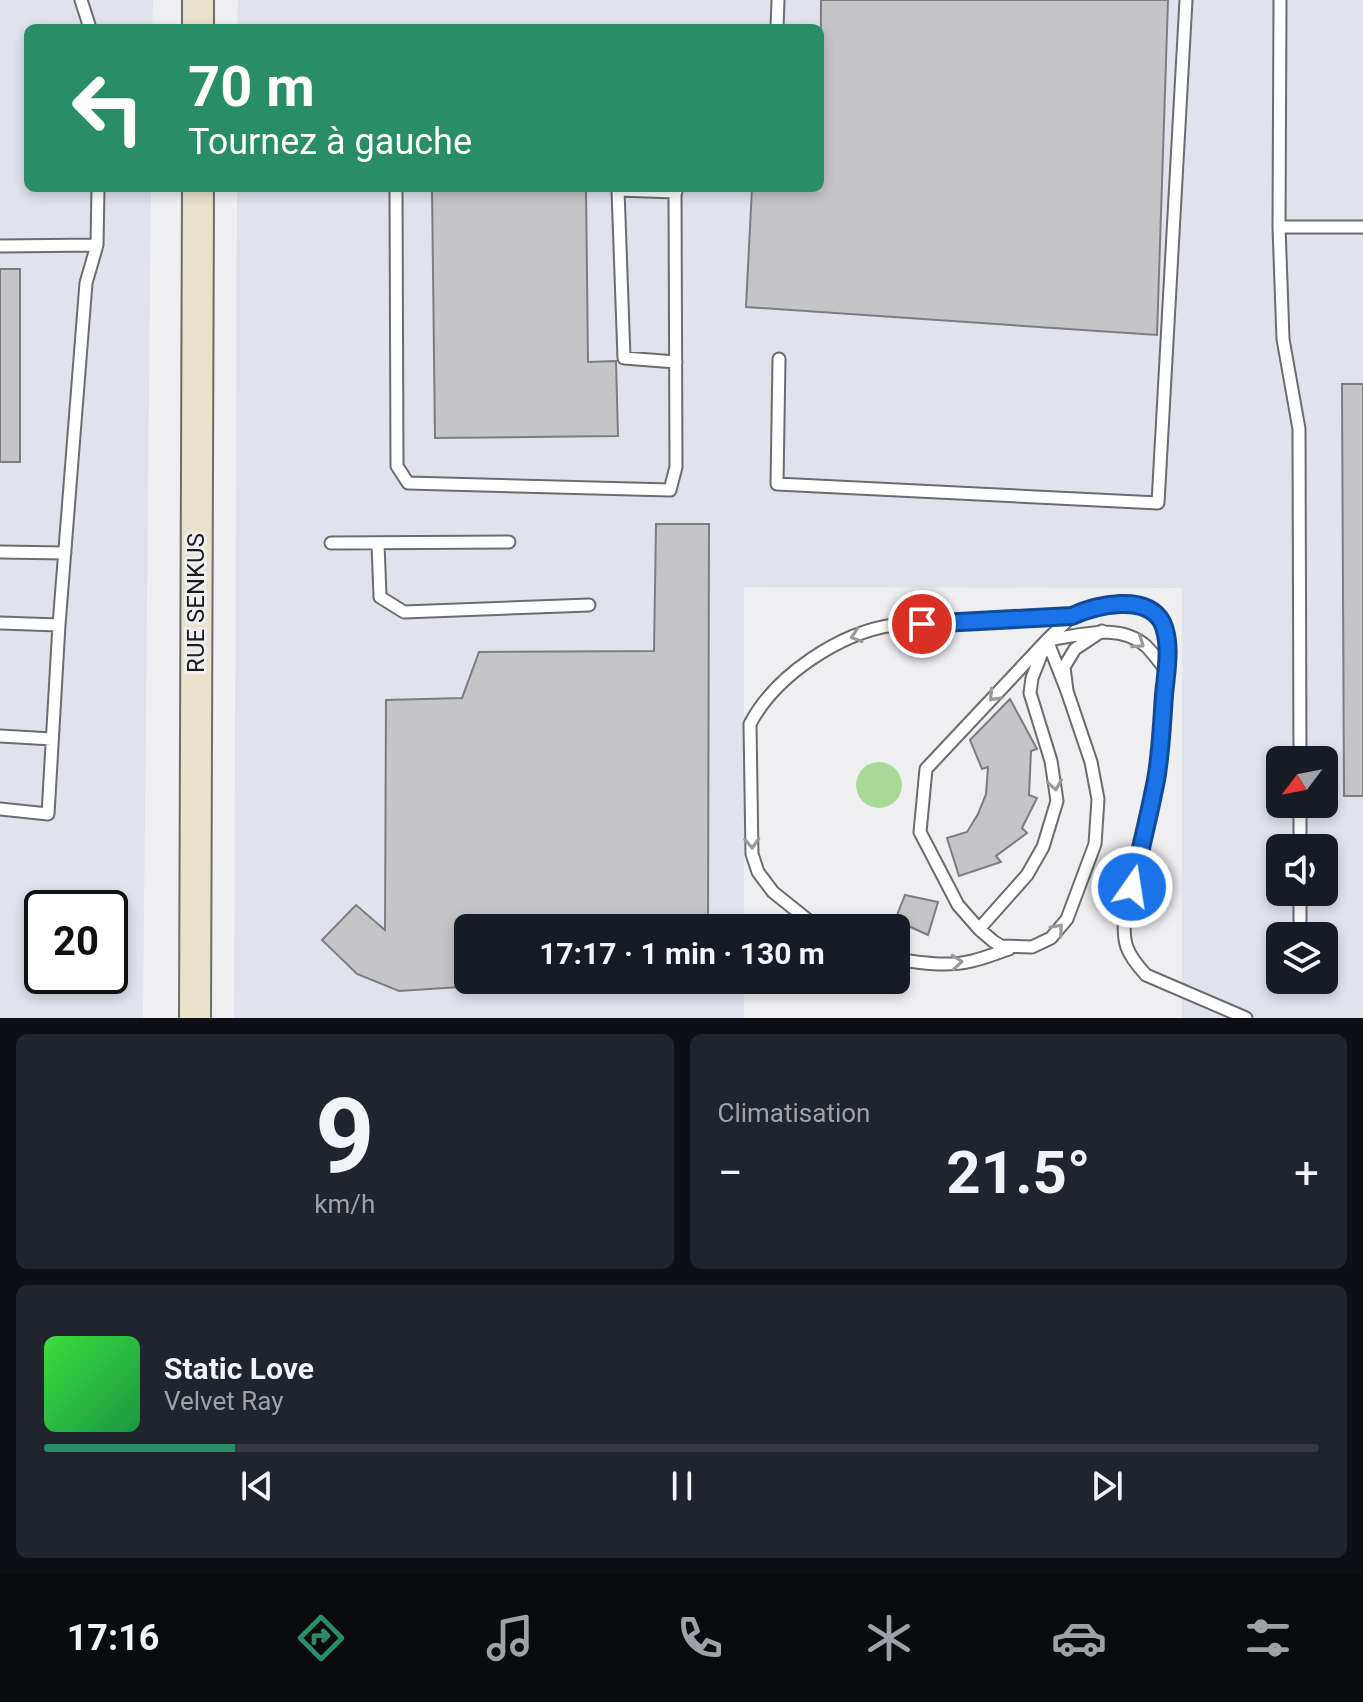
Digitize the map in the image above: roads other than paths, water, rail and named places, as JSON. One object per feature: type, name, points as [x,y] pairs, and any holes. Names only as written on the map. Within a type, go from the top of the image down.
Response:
[{"type":"street","points":[[198,0],[198,24]]},
{"type":"street","name":"RUE SENKUS","points":[[195,1018],[198,192]]},
{"type":"lane","points":[[81,0],[89,24]]},
{"type":"lane","points":[[777,24],[778,0]]},
{"type":"lane","points":[[779,359],[777,484],[1158,503],[1186,0]]},
{"type":"lane","points":[[1280,0],[1279,227],[1283,339],[1299,429],[1300,746]]},
{"type":"lane","points":[[0,809],[48,814],[59,625],[86,283],[97,245],[98,192]]},
{"type":"lane","points":[[396,192],[397,466],[408,483],[670,490],[676,467],[675,192]]},
{"type":"lane","points":[[618,192],[624,358],[676,362]]},
{"type":"lane","points":[[1279,227],[1363,227]]},
{"type":"lane","points":[[0,246],[97,245]]},
{"type":"lane","points":[[331,543],[509,542]]},
{"type":"lane","points":[[378,543],[380,597],[404,612],[589,605]]},
{"type":"lane","points":[[0,552],[65,553]]},
{"type":"lane","points":[[800,914],[773,892],[758,872],[752,854],[750,724],[757,710],[798,668],[844,640],[891,625],[1072,616],[1091,608],[1126,604],[1147,608],[1160,620],[1167,636],[1167,671],[1156,779],[1123,935],[1135,963],[1146,975],[1246,1018]]},
{"type":"lane","points":[[1047,640],[1091,762],[1098,799],[1095,844],[1067,919],[1051,938],[1032,947],[1001,946],[979,929],[958,905],[920,832],[926,769],[1047,640],[1072,616]]},
{"type":"lane","points":[[0,623],[59,625]]},
{"type":"lane","points":[[1047,640],[1102,631],[1125,634],[1144,645],[1167,671]]},
{"type":"lane","points":[[1067,691],[1064,667],[1068,659],[1075,649],[1102,631]]},
{"type":"lane","points":[[979,929],[1027,875],[1043,847],[1057,801],[1051,761],[1030,693],[1032,678],[1047,640]]},
{"type":"lane","points":[[0,736],[52,739]]},
{"type":"lane","points":[[910,961],[951,964],[973,961],[1017,946]]}]
